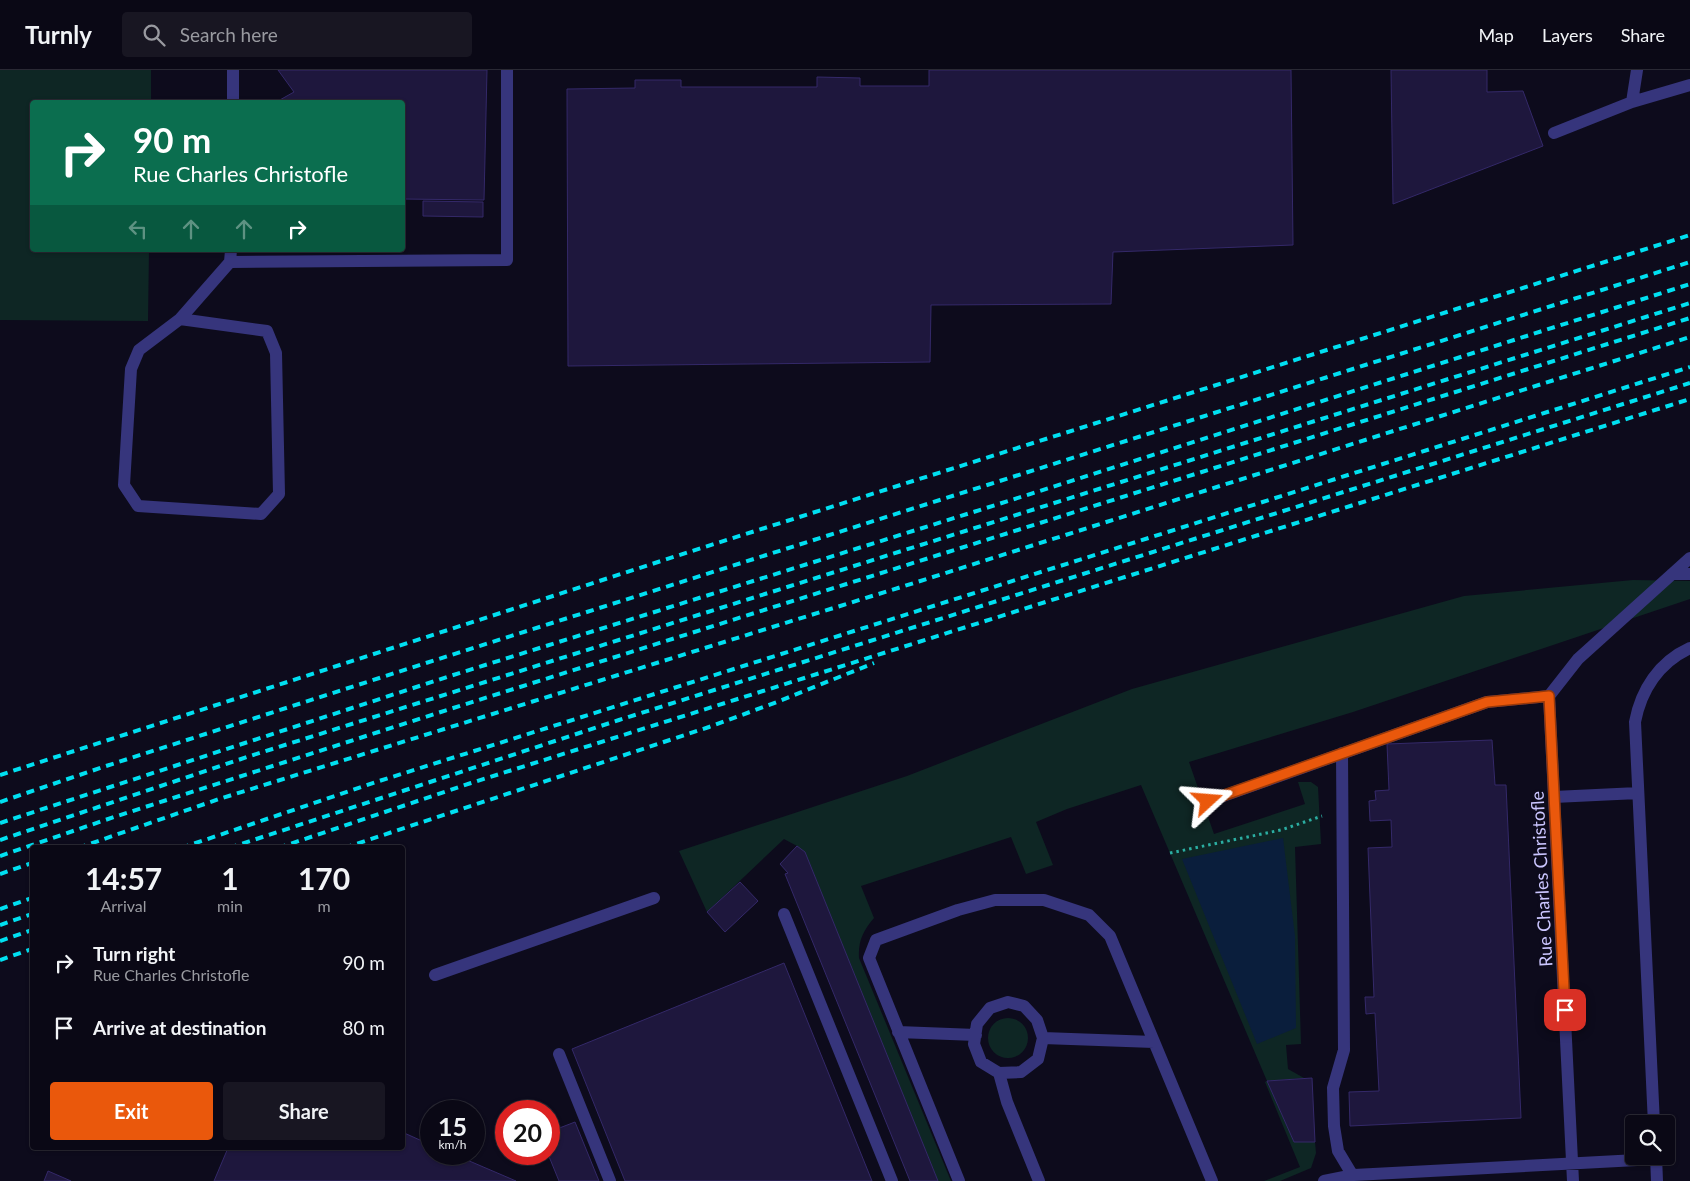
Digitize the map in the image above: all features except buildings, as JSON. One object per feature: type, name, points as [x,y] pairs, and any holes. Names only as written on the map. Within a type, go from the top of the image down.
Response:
[{"type":"lane","points":[[233,70],[233,100]]},
{"type":"lane","points":[[180,319],[267,331],[276,353],[279,494],[261,514],[138,506],[124,485],[131,369],[139,350],[180,319],[230,256],[507,260],[507,70]]},
{"type":"lane","points":[[1632,102],[1637,70]]},
{"type":"lane","points":[[1554,132],[1632,102],[1690,85]]},
{"type":"lane","points":[[1208,801],[1487,702],[1549,696],[1578,659],[1690,558]]},
{"type":"lane","points":[[1672,574],[1690,574]]},
{"type":"lane","points":[[1654,1115],[1635,722],[1638,707],[1653,677],[1679,653],[1690,648]]},
{"type":"lane","name":"Rue Charles Christofle","points":[[1549,696],[1573,1181]]},
{"type":"lane","points":[[1342,754],[1344,1050],[1333,1088],[1334,1126],[1338,1151],[1354,1179]]},
{"type":"lane","points":[[1554,797],[1638,793]]},
{"type":"lane","points":[[435,975],[654,898]]},
{"type":"lane","points":[[959,1181],[869,958],[876,940],[958,910],[995,900],[1044,900],[1089,915],[1110,936],[1212,1181]]},
{"type":"lane","points":[[784,914],[892,1181]]},
{"type":"lane","points":[[1008,1002],[1024,1006],[1037,1020],[1042,1038],[1038,1059],[1021,1072],[999,1073],[982,1062],[974,1044],[977,1024],[990,1008],[1008,1002]]},
{"type":"lane","points":[[898,1032],[976,1035]]},
{"type":"lane","points":[[1042,1038],[1154,1042]]},
{"type":"lane","points":[[559,1054],[610,1181]]},
{"type":"lane","points":[[999,1073],[1006,1102],[1039,1181]]},
{"type":"lane","points":[[1324,1181],[1625,1160]]},
{"type":"lane","points":[[1656,1165],[1657,1181]]},
{"type":"path","points":[[1170,853],[1281,830],[1320,817],[1343,813]]},
{"type":"green space","points":[[0,70],[151,70],[151,100],[30,100],[30,252],[149,252],[148,321],[0,320]]},
{"type":"green space","points":[[1633,580],[1690,581],[1690,599],[1353,712],[1189,762],[1214,834],[1305,804],[1298,782],[1311,782],[1318,787],[1321,844],[1295,847],[1301,1044],[1286,1045],[1288,1069],[1304,1078],[1267,1081],[1141,785],[1067,809],[1036,822],[1053,865],[1026,874],[1011,837],[861,886],[874,918],[862,936],[859,946],[859,958],[951,1181],[938,1181],[820,891],[797,846],[784,839],[707,912],[679,851],[907,776],[1132,689],[1464,596]]},
{"type":"green space","points":[[1012,1018],[1019,1021],[1025,1027],[1028,1038],[1027,1046],[1019,1055],[1012,1058],[1004,1058],[997,1055],[989,1046],[988,1034],[991,1027],[1000,1019]]},
{"type":"green space","points":[[1267,1081],[1294,1142],[1315,1142],[1316,1153],[1311,1168],[1280,1181],[1264,1181],[1300,1167],[1265,1082]]},
{"type":"water","points":[[1283,838],[1295,936],[1296,1028],[1257,1044],[1182,859]]},
{"type":"railway","points":[[0,775],[692,551],[1690,235]]},
{"type":"railway","points":[[0,802],[426,663],[1690,262]]},
{"type":"railway","points":[[0,823],[447,677],[1690,284]]},
{"type":"railway","points":[[0,840],[250,756],[1690,303]]},
{"type":"railway","points":[[32,845],[447,710],[1690,318]]},
{"type":"railway","points":[[87,845],[219,799],[914,583],[1690,337]]},
{"type":"railway","points":[[190,845],[376,782],[1690,367]]},
{"type":"railway","points":[[238,845],[619,720],[1690,383]]},
{"type":"railway","points":[[287,845],[471,783],[1690,399]]},
{"type":"railway","points":[[353,845],[709,727],[874,663]]},
{"type":"railway","points":[[0,856],[30,846]]},
{"type":"railway","points":[[0,874],[30,864]]},
{"type":"railway","points":[[0,909],[30,899]]},
{"type":"railway","points":[[0,925],[30,915]]},
{"type":"railway","points":[[0,941],[30,931]]},
{"type":"railway","points":[[0,960],[30,950]]},
{"type":"route","points":[[1208,801],[1487,702],[1549,696],[1565,1010]]}]
